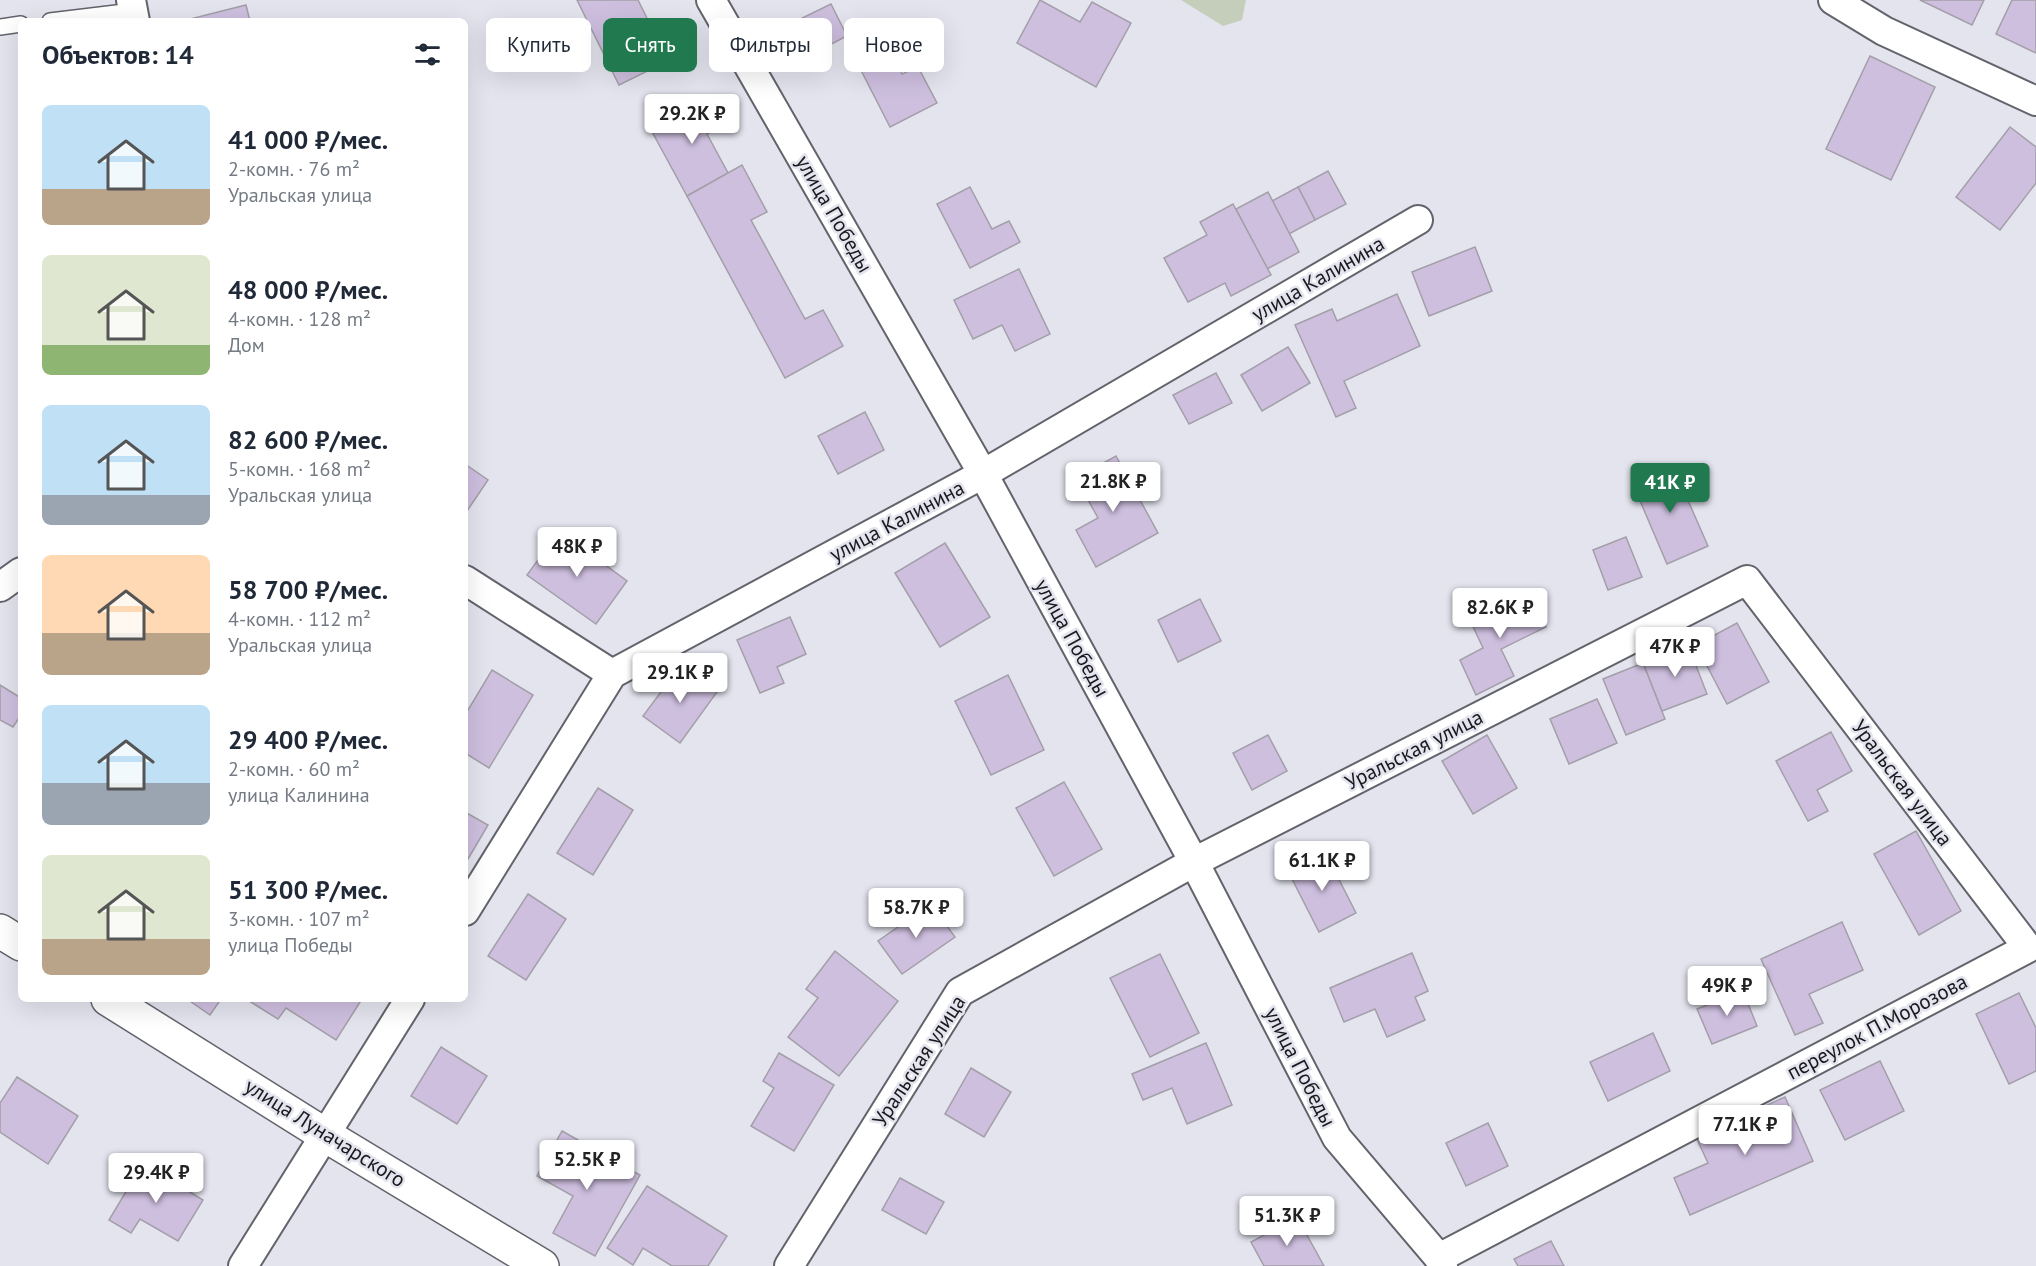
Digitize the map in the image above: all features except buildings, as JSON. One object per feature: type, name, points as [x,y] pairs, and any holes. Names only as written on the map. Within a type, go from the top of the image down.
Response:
[{"type":"street","name":"улица Победы","points":[[711,0],[982,474],[1194,862],[1337,1138],[1441,1262]]},
{"type":"street","points":[[1833,0],[1884,31],[2036,101]]},
{"type":"street","name":"улица Калинина","points":[[468,906],[612,674],[982,474],[1418,220]]},
{"type":"street","points":[[0,587],[18,574]]},
{"type":"street","name":"Уральская улица","points":[[789,1266],[960,992],[1194,862],[1747,579],[2028,948]]},
{"type":"street","points":[[468,582],[612,674]]},
{"type":"street","points":[[0,931],[18,942]]},
{"type":"street","name":"переулок П.Морозова","points":[[1441,1262],[2028,948]]},
{"type":"street","name":"улица Луначарского","points":[[113,1002],[325,1135],[542,1266]]},
{"type":"street","points":[[243,1266],[408,1002]]},
{"type":"lane","points":[[75,18],[133,11]]},
{"type":"lane","points":[[0,27],[18,24]]},
{"type":"green space","points":[[1181,0],[1246,0],[1242,20],[1223,26]]}]
